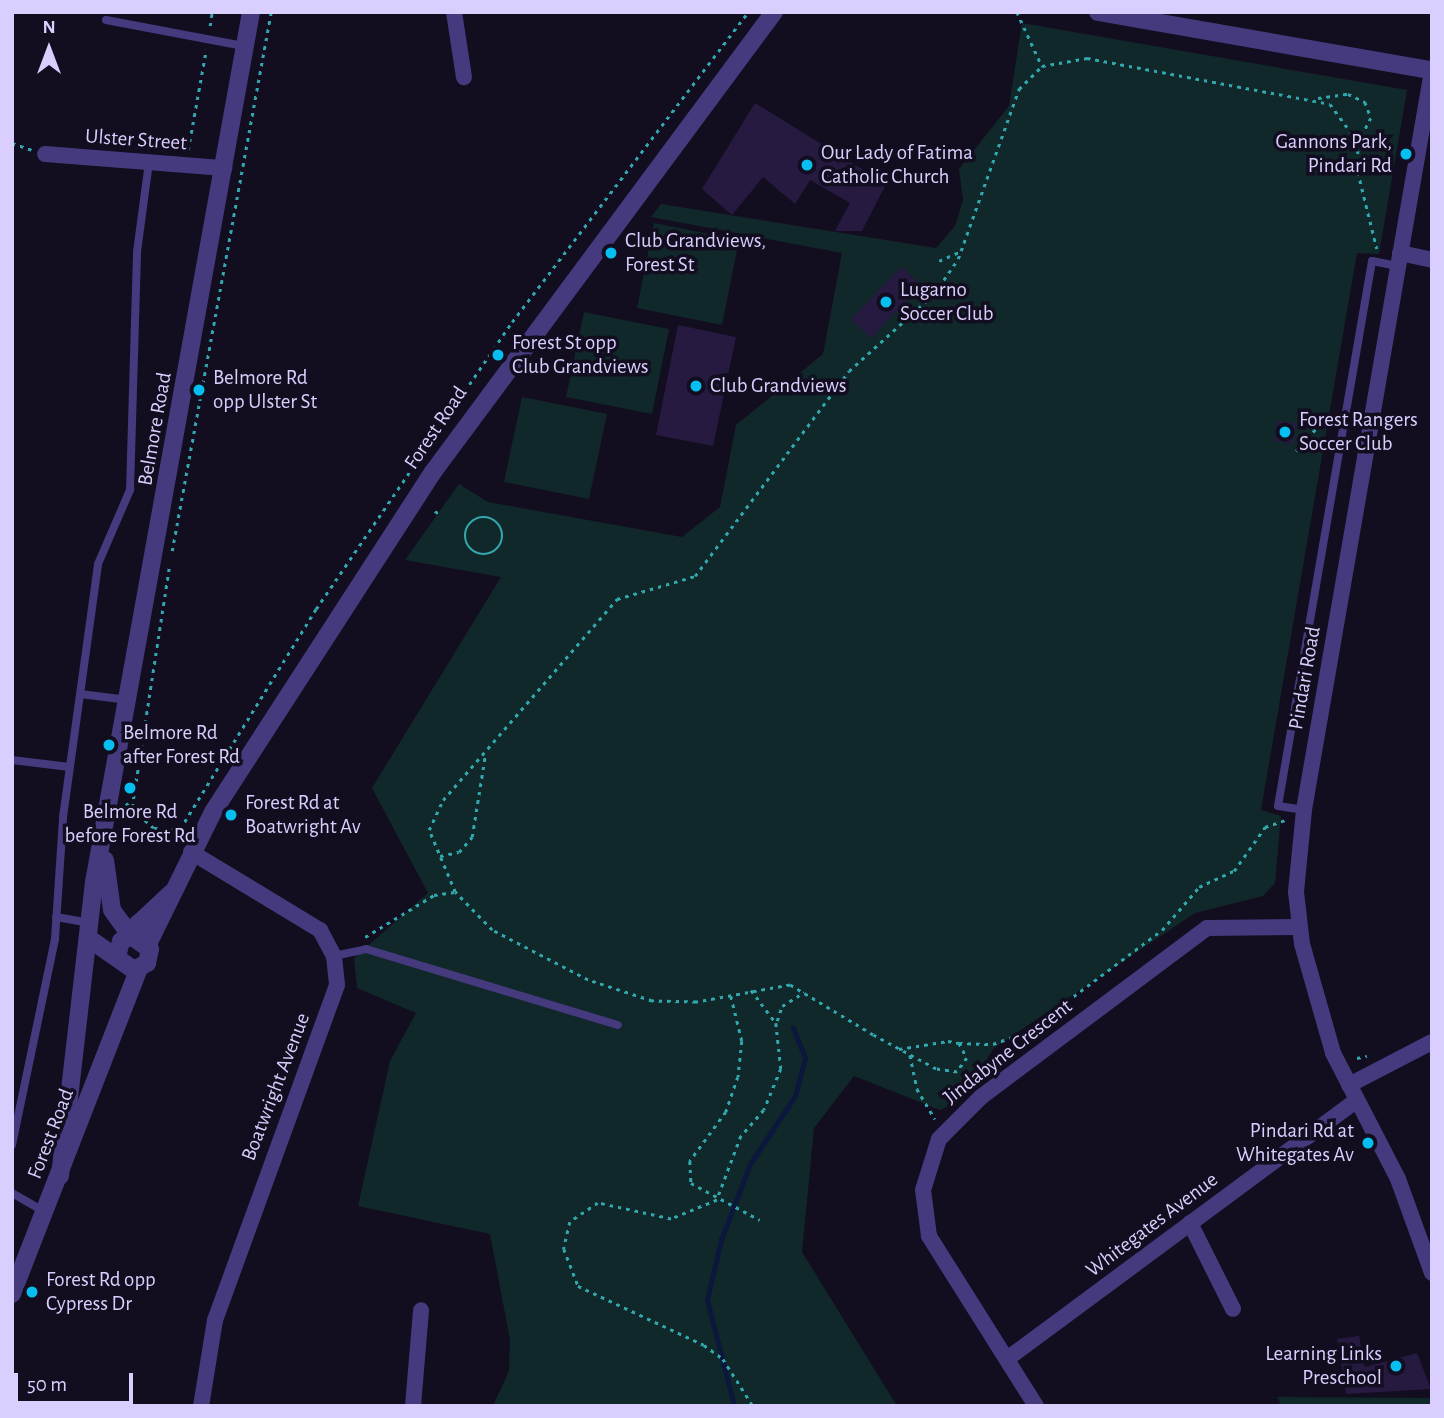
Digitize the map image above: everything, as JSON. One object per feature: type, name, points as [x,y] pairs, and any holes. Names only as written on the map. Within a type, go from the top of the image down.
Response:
[{"type":"street","name":"Belmore Road","points":[[60,1176],[91,931],[251,12]]},
{"type":"street","points":[[454,12],[464,77]]},
{"type":"street","name":"Forest Road","points":[[13,1287],[60,1176],[139,969],[149,959],[138,939],[171,893],[195,844],[493,384],[774,12]]},
{"type":"street","points":[[1098,12],[1432,70]]},
{"type":"street","name":"Pindari Road","points":[[1430,1263],[1333,1053],[1299,928],[1304,810],[1432,70]]},
{"type":"street","name":"Ulster Street","points":[[45,154],[224,168]]},
{"type":"street","points":[[1399,259],[1432,260]]},
{"type":"street","points":[[195,844],[320,930],[334,956]]},
{"type":"street","name":"Belmore Road","points":[[104,853],[112,909],[138,939]]},
{"type":"street","name":"Jindabyne Crescent","points":[[1036,1406],[929,1236],[923,1190],[945,1131],[1207,928],[1299,928]]},
{"type":"street","points":[[91,931],[118,960],[139,969]]},
{"type":"street","points":[[118,960],[121,941],[138,939]]},
{"type":"street","name":"Boatwright Avenue","points":[[201,1406],[215,1320],[337,985],[334,956]]},
{"type":"street","name":"Forest Road","points":[[117,1029],[118,960]]},
{"type":"street","points":[[1349,1085],[1432,1042]]},
{"type":"street","name":"Whitegates Avenue","points":[[1007,1359],[1357,1100]]},
{"type":"street","points":[[1190,1223],[1233,1309]]},
{"type":"street","points":[[413,1406],[421,1310]]},
{"type":"lane","points":[[106,20],[245,46]]},
{"type":"lane","points":[[12,1145],[56,918],[70,767],[98,564],[130,490],[136,252],[149,162]]},
{"type":"lane","points":[[1304,810],[1278,806],[1372,261],[1399,259]]},
{"type":"lane","points":[[80,694],[131,701]]},
{"type":"lane","points":[[12,761],[70,767]]},
{"type":"lane","points":[[56,918],[91,931]]},
{"type":"lane","points":[[334,956],[366,949],[618,1025]]},
{"type":"lane","points":[[12,1193],[45,1212]]},
{"type":"path","points":[[188,154],[212,12]]},
{"type":"path","points":[[132,807],[170,561],[271,12]]},
{"type":"path","points":[[1017,12],[1042,66]]},
{"type":"path","points":[[960,1043],[967,1058],[957,1072],[910,1055],[804,992],[780,985],[731,996],[652,1001],[588,980],[492,930],[455,892],[429,830],[443,800],[485,756],[617,600],[695,576],[844,377],[934,295],[961,251],[1014,100],[1042,66],[1087,58],[1318,98],[1348,94],[1365,102],[1371,118],[1358,142]]},
{"type":"path","points":[[1318,98],[1348,121],[1358,142],[1364,207],[1380,262]]},
{"type":"path","points":[[12,144],[45,154]]},
{"type":"path","points":[[939,261],[961,251]]},
{"type":"path","points":[[1296,451],[1328,415]]},
{"type":"path","points":[[486,520],[501,526],[505,537],[498,550],[480,553],[467,545],[463,533],[486,520]]},
{"type":"path","points":[[440,856],[459,852],[472,837],[485,756]]},
{"type":"path","points":[[113,801],[132,807],[154,828],[195,844]]},
{"type":"path","points":[[1286,828],[1284,821],[1287,807]]},
{"type":"path","points":[[899,1049],[1018,1037],[1165,926],[1199,887],[1234,871],[1268,824],[1284,821]]},
{"type":"path","points":[[334,956],[434,895],[455,892]]},
{"type":"path","points":[[1165,926],[1171,934]]},
{"type":"path","points":[[751,990],[776,1023],[783,1047],[777,1087],[741,1136],[717,1199],[671,1219],[598,1203],[570,1222],[564,1249],[578,1286],[713,1352],[753,1406]]},
{"type":"path","points":[[776,1023],[782,1006],[804,992]]},
{"type":"path","points":[[731,996],[742,1041],[738,1077],[726,1112],[690,1161],[691,1183],[717,1199],[750,1210],[760,1220]]},
{"type":"path","points":[[910,1055],[919,1096],[945,1131]]},
{"type":"green space","points":[[1022,23],[1407,90],[1379,254],[1357,253],[1261,810],[1281,816],[1275,883],[1263,896],[1195,913],[994,1048],[959,1101],[940,1110],[854,1076],[814,1128],[802,1252],[897,1406],[493,1406],[509,1371],[510,1340],[490,1234],[358,1206],[390,1061],[416,1013],[357,988],[354,958],[428,893],[372,788],[501,577],[405,560],[459,484],[488,502],[682,537],[720,507],[736,425],[823,354],[842,253],[651,217],[661,204],[936,248],[955,226],[963,200],[959,169],[1009,106]]},
{"type":"green space","points":[[654,223],[739,240],[722,325],[637,308]]},
{"type":"green space","points":[[584,312],[669,329],[652,414],[566,397]]},
{"type":"green space","points":[[522,397],[607,414],[589,499],[504,482]]},
{"type":"green space","points":[[1277,1397],[1432,1398],[1432,1406],[1282,1406]]},
{"type":"building","name":"Our Lady of Fatima Catholic Church","points":[[755,103],[886,184],[862,231],[835,231],[850,203],[810,180],[795,204],[763,177],[732,215],[702,189]]},
{"type":"building","name":"Lugarno Soccer Club","points":[[901,267],[921,285],[871,338],[851,319]]},
{"type":"building","name":"Club Grandviews","points":[[678,325],[736,337],[713,446],[656,435]]},
{"type":"building","name":"Forest Rangers Soccer Club","points":[[1277,421],[1296,423],[1293,444],[1274,441]]},
{"type":"building","name":"Learning Links Preschool","points":[[1359,1336],[1365,1367],[1417,1353],[1431,1389],[1346,1394],[1337,1339]]},
{"type":"waterway","points":[[734,1406],[707,1300],[721,1240],[750,1164],[795,1096],[805,1058],[793,1028]]},
{"type":"place","name":"Gannons Park, Pindari Rd","points":[[1406,154]]},
{"type":"place","name":"Our Lady of Fatima Catholic Church","points":[[807,165]]},
{"type":"place","name":"Club Grandviews, Forest St","points":[[611,253]]},
{"type":"place","name":"Lugarno Soccer Club","points":[[886,302]]},
{"type":"place","name":"Forest St opp Club Grandviews","points":[[498,355]]},
{"type":"place","name":"Club Grandviews","points":[[696,386]]},
{"type":"place","name":"Belmore Rd opp Ulster St","points":[[199,390]]},
{"type":"place","name":"Forest Rangers Soccer Club","points":[[1285,432]]},
{"type":"place","name":"Belmore Rd after Forest Rd","points":[[109,745]]},
{"type":"place","name":"Belmore Rd before Forest Rd","points":[[130,788]]},
{"type":"place","name":"Forest Rd at Boatwright Av","points":[[231,815]]},
{"type":"place","name":"Pindari Rd at Whitegates Av","points":[[1368,1143]]},
{"type":"place","name":"Forest Rd opp Cypress Dr","points":[[32,1292]]},
{"type":"place","name":"Learning Links Preschool","points":[[1396,1366]]}]
